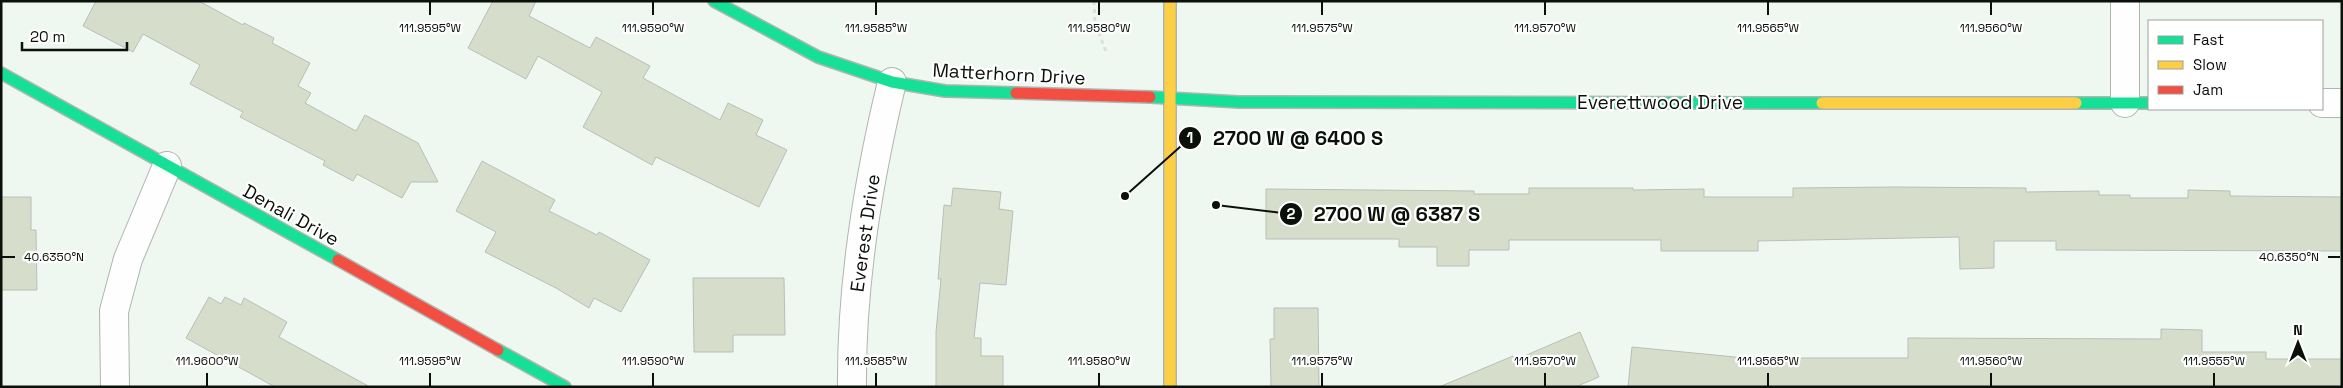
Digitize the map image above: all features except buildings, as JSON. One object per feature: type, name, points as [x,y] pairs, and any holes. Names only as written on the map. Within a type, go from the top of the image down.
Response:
[{"type":"street","name":"Matterhorn Drive","points":[[714,1],[818,57],[892,82],[945,91],[1170,99]]},
{"type":"street","points":[[1170,1],[1170,387]]},
{"type":"street","points":[[2125,1],[2137,103]]},
{"type":"street","name":"Denali Drive","points":[[1,73],[565,387]]},
{"type":"street","name":"Everest Drive","points":[[852,387],[852,347],[859,261],[878,138],[892,82]]},
{"type":"street","name":"Everettwood Drive","points":[[1170,99],[1239,102],[2137,103]]},
{"type":"street","points":[[2323,103],[2342,103]]},
{"type":"street","points":[[115,387],[114,311],[128,258],[168,166]]},
{"type":"path","points":[[1094,1],[1096,22],[1106,52]]},
{"type":"traffic: fast","points":[[714,1],[818,57],[892,82],[945,91],[1016,93]]},
{"type":"traffic: fast","points":[[1,73],[338,260]]},
{"type":"traffic: fast","points":[[1150,97],[1239,102],[1822,103]]},
{"type":"traffic: fast","points":[[2076,103],[2148,103]]},
{"type":"traffic: fast","points":[[498,350],[565,387]]},
{"type":"traffic: slow","points":[[1170,1],[1170,387]]},
{"type":"traffic: slow","points":[[1822,103],[2076,103]]},
{"type":"traffic: jam","points":[[1016,93],[1150,97]]},
{"type":"traffic: jam","points":[[338,260],[498,350]]},
{"type":"place","name":"2700 W @ 6400 S","points":[[1125,196]]},
{"type":"place","name":"2700 W @ 6387 S","points":[[1216,205]]}]
